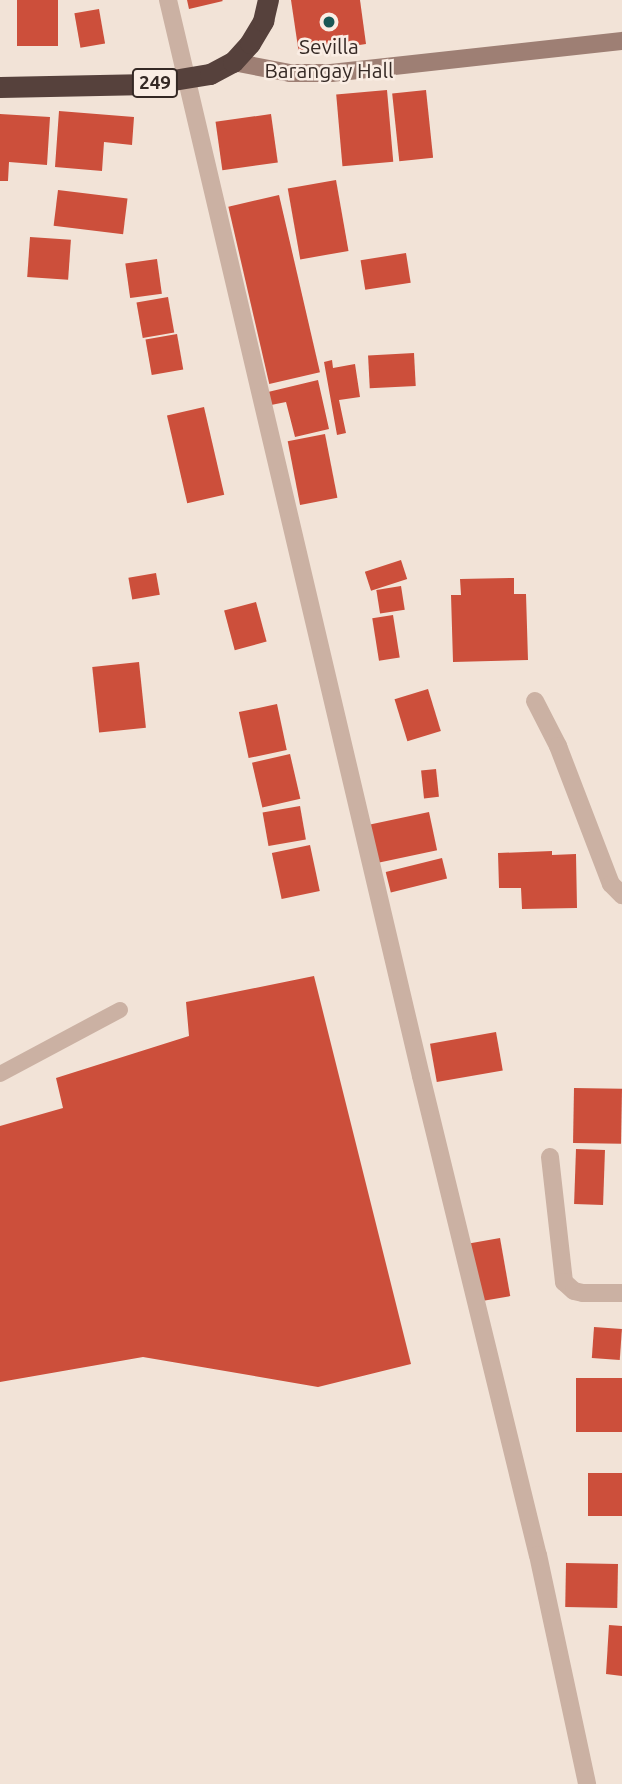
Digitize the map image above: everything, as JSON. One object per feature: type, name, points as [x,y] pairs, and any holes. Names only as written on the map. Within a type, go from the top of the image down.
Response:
[{"type":"highway","name":"249","points":[[0,87],[149,84],[210,74],[233,62],[263,21],[268,0]]},
{"type":"street","points":[[168,0],[418,1063],[538,1555],[587,1784]]},
{"type":"street","points":[[233,62],[290,73],[331,73],[622,41]]},
{"type":"street","points":[[535,701],[558,746],[611,884],[622,895]]},
{"type":"street","points":[[550,1157],[564,1282],[568,1287],[583,1293],[622,1293]]},
{"type":"lane","points":[[0,1074],[120,1010]]},
{"type":"building","points":[[17,0],[58,0],[58,46],[17,46]]},
{"type":"building","points":[[187,0],[222,0],[223,1],[189,9]]},
{"type":"building","name":"Sevilla Barangay Hall","points":[[291,0],[360,0],[366,44],[299,54]]},
{"type":"building","points":[[99,9],[105,43],[80,48],[74,13]]},
{"type":"building","points":[[387,90],[393,162],[342,166],[336,94]]},
{"type":"building","points":[[426,90],[433,158],[399,161],[392,94]]},
{"type":"building","points":[[59,111],[134,117],[132,145],[104,142],[102,171],[55,167]]},
{"type":"building","points":[[0,114],[50,117],[47,165],[9,162],[8,181],[0,181]]},
{"type":"building","points":[[271,114],[278,163],[222,170],[216,122]]},
{"type":"building","points":[[336,180],[349,251],[300,259],[288,189]]},
{"type":"building","points":[[58,190],[127,199],[123,234],[54,226]]},
{"type":"building","points":[[279,195],[320,372],[269,384],[228,207]]},
{"type":"building","points":[[30,237],[71,240],[68,280],[27,277]]},
{"type":"building","points":[[406,253],[411,283],[365,290],[361,260]]},
{"type":"building","points":[[157,259],[162,294],[130,298],[125,263]]},
{"type":"building","points":[[168,297],[174,332],[143,338],[136,303]]},
{"type":"building","points":[[177,334],[183,369],[152,375],[145,340]]},
{"type":"building","points":[[414,353],[416,386],[370,388],[368,355]]},
{"type":"building","points":[[332,360],[333,368],[355,364],[360,397],[339,400],[346,433],[337,435],[324,362]]},
{"type":"building","points":[[318,380],[329,429],[295,437],[286,402],[271,405],[268,392]]},
{"type":"building","points":[[204,407],[224,495],[187,503],[167,416]]},
{"type":"building","points":[[325,434],[337,498],[300,505],[288,441]]},
{"type":"building","points":[[401,560],[407,579],[371,591],[365,572]]},
{"type":"building","points":[[156,573],[160,595],[132,600],[128,578]]},
{"type":"building","points":[[514,578],[514,594],[526,594],[528,660],[453,662],[451,595],[461,595],[460,579]]},
{"type":"building","points":[[401,586],[405,610],[380,614],[376,590]]},
{"type":"building","points":[[256,602],[267,642],[235,650],[224,611]]},
{"type":"building","points":[[393,615],[400,657],[379,661],[372,618]]},
{"type":"building","points":[[139,662],[146,728],[99,733],[92,667]]},
{"type":"building","points":[[428,689],[441,731],[407,741],[395,699]]},
{"type":"building","points":[[277,704],[287,750],[249,758],[239,712]]},
{"type":"building","points":[[290,754],[300,799],[262,808],[252,763]]},
{"type":"building","points":[[436,769],[439,797],[424,798],[421,771]]},
{"type":"building","points":[[300,806],[306,839],[268,846],[263,813]]},
{"type":"building","points":[[429,812],[437,850],[374,864],[365,826]]},
{"type":"building","points":[[310,845],[320,891],[282,899],[272,853]]},
{"type":"building","points":[[552,851],[552,855],[576,854],[577,908],[522,909],[521,888],[499,888],[498,853]]},
{"type":"building","points":[[442,858],[447,878],[391,892],[386,872]]},
{"type":"building","points":[[314,976],[411,1364],[318,1387],[143,1357],[0,1382],[0,1126],[63,1108],[56,1078],[189,1036],[186,1002]]},
{"type":"building","points":[[496,1032],[503,1070],[437,1082],[430,1044]]},
{"type":"building","points":[[574,1088],[622,1089],[621,1144],[573,1143]]},
{"type":"building","points":[[576,1149],[605,1150],[603,1205],[574,1204]]},
{"type":"building","points":[[500,1238],[510,1296],[481,1301],[470,1243]]},
{"type":"building","points":[[594,1327],[622,1329],[620,1360],[592,1358]]},
{"type":"building","points":[[576,1378],[622,1378],[622,1432],[576,1432]]},
{"type":"building","points":[[588,1473],[622,1473],[622,1516],[588,1516]]},
{"type":"building","points":[[566,1563],[618,1564],[617,1608],[565,1607]]},
{"type":"building","points":[[609,1625],[622,1626],[622,1676],[606,1674]]},
{"type":"place","name":"Sevilla Barangay Hall","points":[[329,22]]}]
